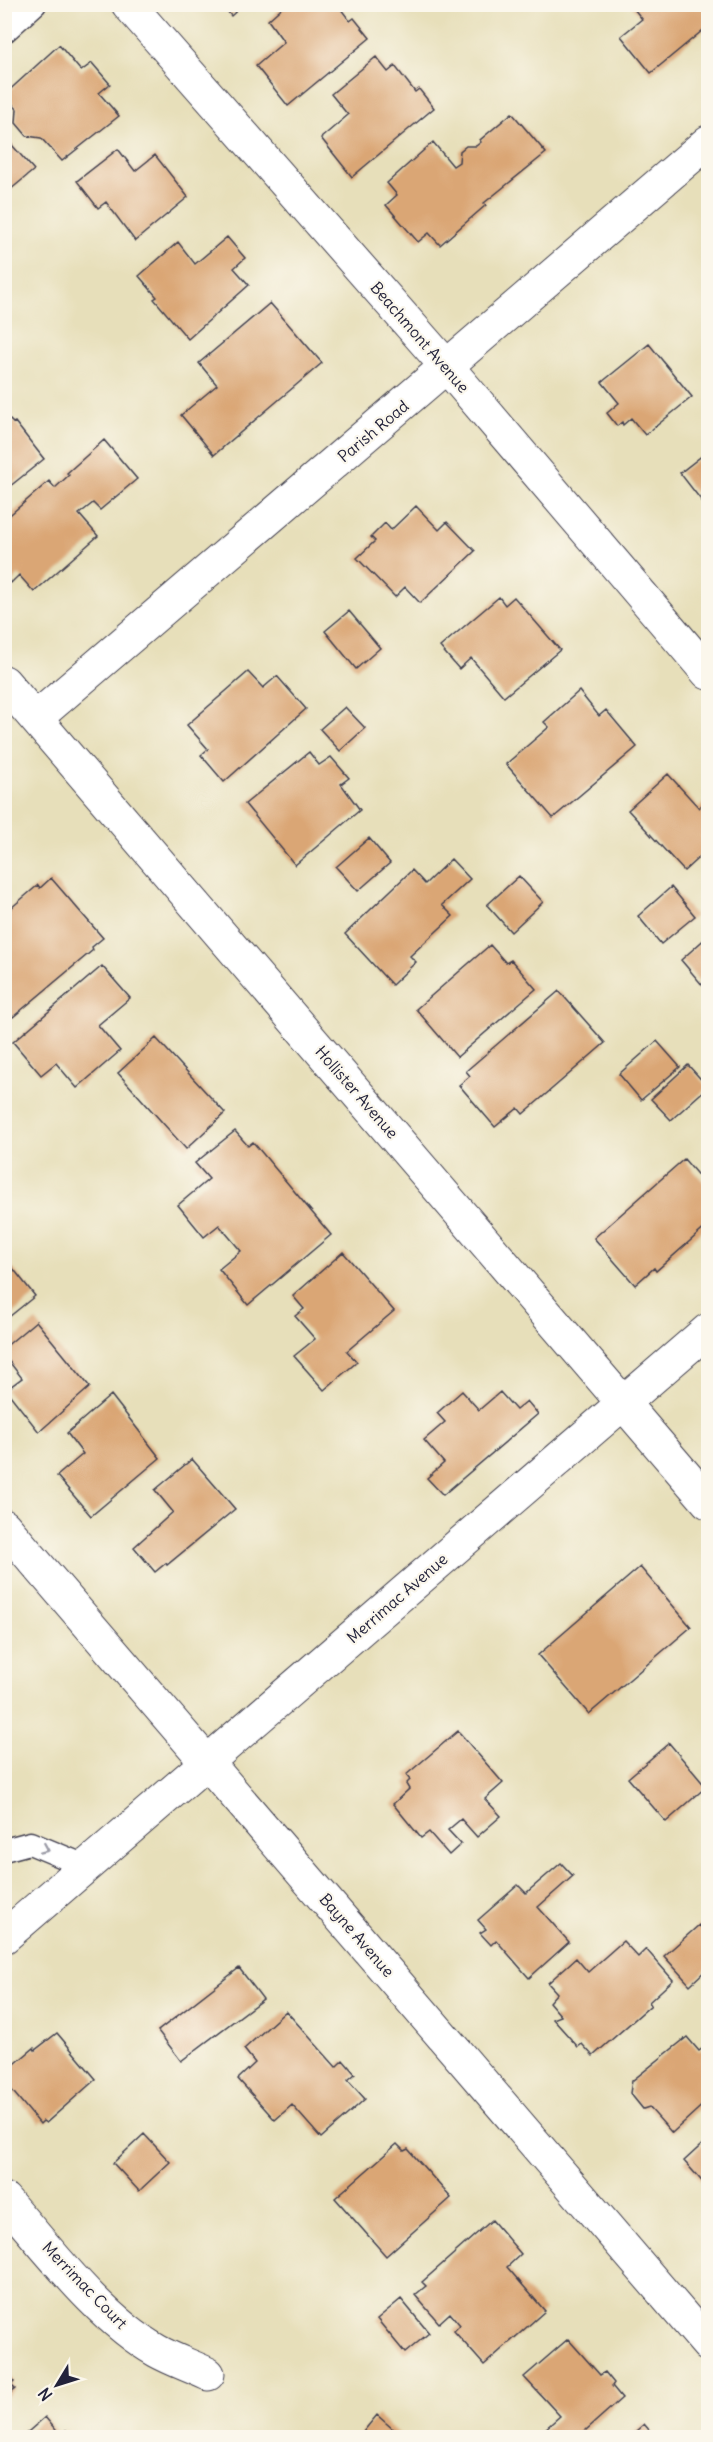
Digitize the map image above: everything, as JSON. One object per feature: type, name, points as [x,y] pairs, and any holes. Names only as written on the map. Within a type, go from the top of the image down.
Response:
[{"type":"street","name":"Beachmont Avenue","points":[[128,4],[448,368],[708,673]]},
{"type":"street","name":"Parish Road","points":[[36,718],[448,368],[708,142]]},
{"type":"street","name":"Hollister Avenue","points":[[4,682],[708,1502]]},
{"type":"street","name":"Merrimac Avenue","points":[[4,1936],[708,1330]]},
{"type":"street","name":"Bayne Avenue","points":[[4,1526],[708,2345]]},
{"type":"street","name":"Merrimac Court","points":[[4,2199],[81,2286],[124,2327],[157,2351],[208,2374]]},
{"type":"lane","points":[[4,32],[35,4]]},
{"type":"lane","points":[[4,1850],[30,1843],[85,1866]]},
{"type":"building","points":[[222,4],[244,4],[231,16]]},
{"type":"building","points":[[286,4],[337,4],[350,21],[354,18],[370,38],[288,106],[256,66],[284,42],[268,20]]},
{"type":"building","points":[[630,4],[708,4],[708,26],[651,73],[621,36],[642,19]]},
{"type":"building","points":[[59,45],[81,71],[92,63],[110,84],[99,93],[119,116],[62,161],[41,138],[27,136],[16,123],[17,109],[4,95]]},
{"type":"building","points":[[376,57],[388,72],[395,66],[415,92],[419,89],[434,108],[352,177],[321,138],[348,115],[331,94]]},
{"type":"building","points":[[512,113],[546,153],[484,203],[486,205],[440,245],[429,233],[418,242],[386,205],[397,195],[387,183],[433,142],[453,166],[459,162],[460,151],[466,146],[476,146]]},
{"type":"building","points":[[4,136],[34,170],[4,195]]},
{"type":"building","points":[[118,149],[135,171],[155,155],[188,197],[135,241],[106,202],[98,208],[77,181]]},
{"type":"building","points":[[227,237],[245,258],[234,268],[249,285],[188,339],[154,299],[157,297],[139,276],[178,242],[195,264]]},
{"type":"building","points":[[270,303],[322,363],[214,455],[181,415],[217,385],[199,363]]},
{"type":"building","points":[[649,344],[692,397],[645,435],[631,418],[623,425],[622,422],[617,426],[607,413],[619,403],[602,382]]},
{"type":"building","points":[[4,414],[13,423],[15,422],[44,459],[4,491]]},
{"type":"building","points":[[104,440],[137,479],[100,510],[93,503],[79,514],[98,536],[34,592],[19,575],[11,583],[4,575],[4,520],[49,481],[55,488],[69,475],[67,473]]},
{"type":"building","points":[[708,451],[708,509],[680,473]]},
{"type":"building","points":[[416,506],[439,530],[447,522],[475,551],[420,603],[405,587],[395,597],[357,558],[375,541],[371,537],[385,523],[391,530]]},
{"type":"building","points":[[499,597],[505,605],[514,597],[560,650],[504,697],[471,658],[459,669],[440,647]]},
{"type":"building","points":[[349,611],[380,648],[356,669],[325,631]]},
{"type":"building","points":[[248,672],[263,688],[277,676],[306,709],[224,782],[201,755],[208,749],[187,725]]},
{"type":"building","points":[[579,691],[599,716],[606,710],[637,747],[553,818],[506,764],[549,727],[544,722]]},
{"type":"building","points":[[345,707],[365,728],[340,751],[320,729]]},
{"type":"building","points":[[309,752],[319,765],[331,757],[349,778],[341,784],[360,810],[295,865],[245,804]]},
{"type":"building","points":[[668,774],[699,808],[708,799],[708,849],[684,871],[628,810]]},
{"type":"building","points":[[369,838],[390,863],[358,891],[336,867]]},
{"type":"building","points":[[451,859],[470,879],[442,905],[453,916],[410,956],[416,962],[392,985],[345,934],[412,870],[425,884]]},
{"type":"building","points":[[519,876],[543,902],[511,932],[487,905]]},
{"type":"building","points":[[51,878],[103,938],[92,947],[93,950],[13,1017],[4,1008],[4,914],[38,885],[40,888]]},
{"type":"building","points":[[671,887],[695,916],[661,944],[638,916]]},
{"type":"building","points":[[708,936],[708,981],[703,986],[681,960]]},
{"type":"building","points":[[490,945],[506,963],[511,960],[536,989],[457,1057],[416,1009]]},
{"type":"building","points":[[102,966],[130,998],[98,1025],[120,1051],[77,1088],[56,1063],[41,1075],[13,1042]]},
{"type":"building","points":[[559,991],[605,1043],[523,1114],[518,1108],[495,1127],[459,1085],[470,1076],[466,1071]]},
{"type":"building","points":[[156,1038],[225,1113],[186,1149],[118,1073]]},
{"type":"building","points":[[657,1041],[680,1067],[641,1100],[619,1074]]},
{"type":"building","points":[[688,1065],[708,1087],[671,1120],[651,1099]]},
{"type":"building","points":[[235,1131],[248,1146],[253,1142],[331,1235],[248,1305],[219,1269],[241,1251],[219,1225],[204,1237],[178,1205],[209,1179],[195,1163]]},
{"type":"building","points":[[684,1159],[708,1187],[708,1221],[706,1223],[708,1225],[656,1271],[654,1268],[635,1285],[594,1238]]},
{"type":"building","points":[[343,1252],[394,1311],[347,1351],[357,1362],[324,1390],[294,1356],[315,1339],[295,1316],[304,1309],[293,1296]]},
{"type":"building","points":[[4,1257],[35,1296],[4,1321]]},
{"type":"building","points":[[36,1321],[90,1387],[39,1432],[6,1390],[22,1378],[4,1355],[4,1348]]},
{"type":"building","points":[[462,1391],[479,1410],[500,1392],[516,1410],[527,1401],[538,1414],[443,1495],[427,1478],[444,1463],[424,1440],[445,1422],[437,1413]]},
{"type":"building","points":[[111,1395],[160,1458],[91,1516],[57,1476],[83,1454],[67,1433]]},
{"type":"building","points":[[192,1459],[235,1509],[167,1565],[166,1563],[155,1572],[134,1547],[173,1512],[155,1490]]},
{"type":"building","points":[[640,1567],[691,1627],[589,1714],[538,1655]]},
{"type":"building","points":[[458,1731],[503,1783],[485,1799],[501,1816],[477,1837],[461,1819],[448,1830],[461,1844],[449,1855],[429,1832],[421,1838],[393,1804],[409,1789],[406,1784],[410,1780],[406,1775]]},
{"type":"building","points":[[669,1743],[706,1787],[666,1822],[628,1778]]},
{"type":"building","points":[[561,1863],[573,1876],[538,1907],[569,1942],[529,1978],[496,1940],[491,1945],[480,1933],[486,1929],[478,1920],[518,1885],[526,1893]]},
{"type":"building","points":[[699,1925],[708,1935],[708,1968],[690,1985],[664,1956]]},
{"type":"building","points":[[623,1941],[638,1957],[646,1949],[673,1980],[649,2002],[651,2005],[593,2056],[582,2044],[578,2047],[553,2019],[561,2016],[549,2002],[557,1993],[548,1983],[576,1958],[588,1972]]},
{"type":"building","points":[[239,1968],[263,1999],[181,2061],[158,2031]]},
{"type":"building","points":[[286,2011],[336,2067],[343,2060],[355,2074],[348,2080],[365,2099],[321,2138],[292,2105],[275,2120],[238,2079],[255,2063],[244,2049]]},
{"type":"building","points":[[57,2033],[96,2079],[46,2123],[43,2121],[40,2124],[4,2081],[4,2073],[34,2048],[35,2050]]},
{"type":"building","points":[[687,2037],[699,2051],[708,2044],[708,2100],[672,2133],[649,2107],[643,2109],[630,2093],[632,2081]]},
{"type":"building","points":[[144,2134],[170,2162],[139,2191],[113,2163]]},
{"type":"building","points":[[708,2139],[708,2188],[684,2161]]},
{"type":"building","points":[[397,2144],[404,2151],[408,2149],[451,2198],[386,2256],[335,2198]]},
{"type":"building","points":[[492,2220],[521,2254],[507,2267],[545,2311],[484,2365],[454,2331],[460,2325],[450,2313],[439,2323],[415,2295],[426,2286],[422,2282]]},
{"type":"building","points":[[401,2299],[429,2333],[405,2353],[377,2319]]},
{"type":"building","points":[[568,2339],[600,2375],[605,2372],[614,2383],[612,2386],[622,2398],[577,2438],[551,2438],[544,2430],[560,2416],[524,2377]]},
{"type":"building","points":[[4,2362],[12,2370],[8,2374],[14,2382],[11,2385],[15,2389],[4,2398]]},
{"type":"building","points":[[377,2415],[403,2438],[358,2438]]},
{"type":"building","points":[[45,2417],[60,2435],[66,2430],[73,2438],[21,2438]]},
{"type":"building","points":[[644,2424],[656,2438],[628,2438]]}]
